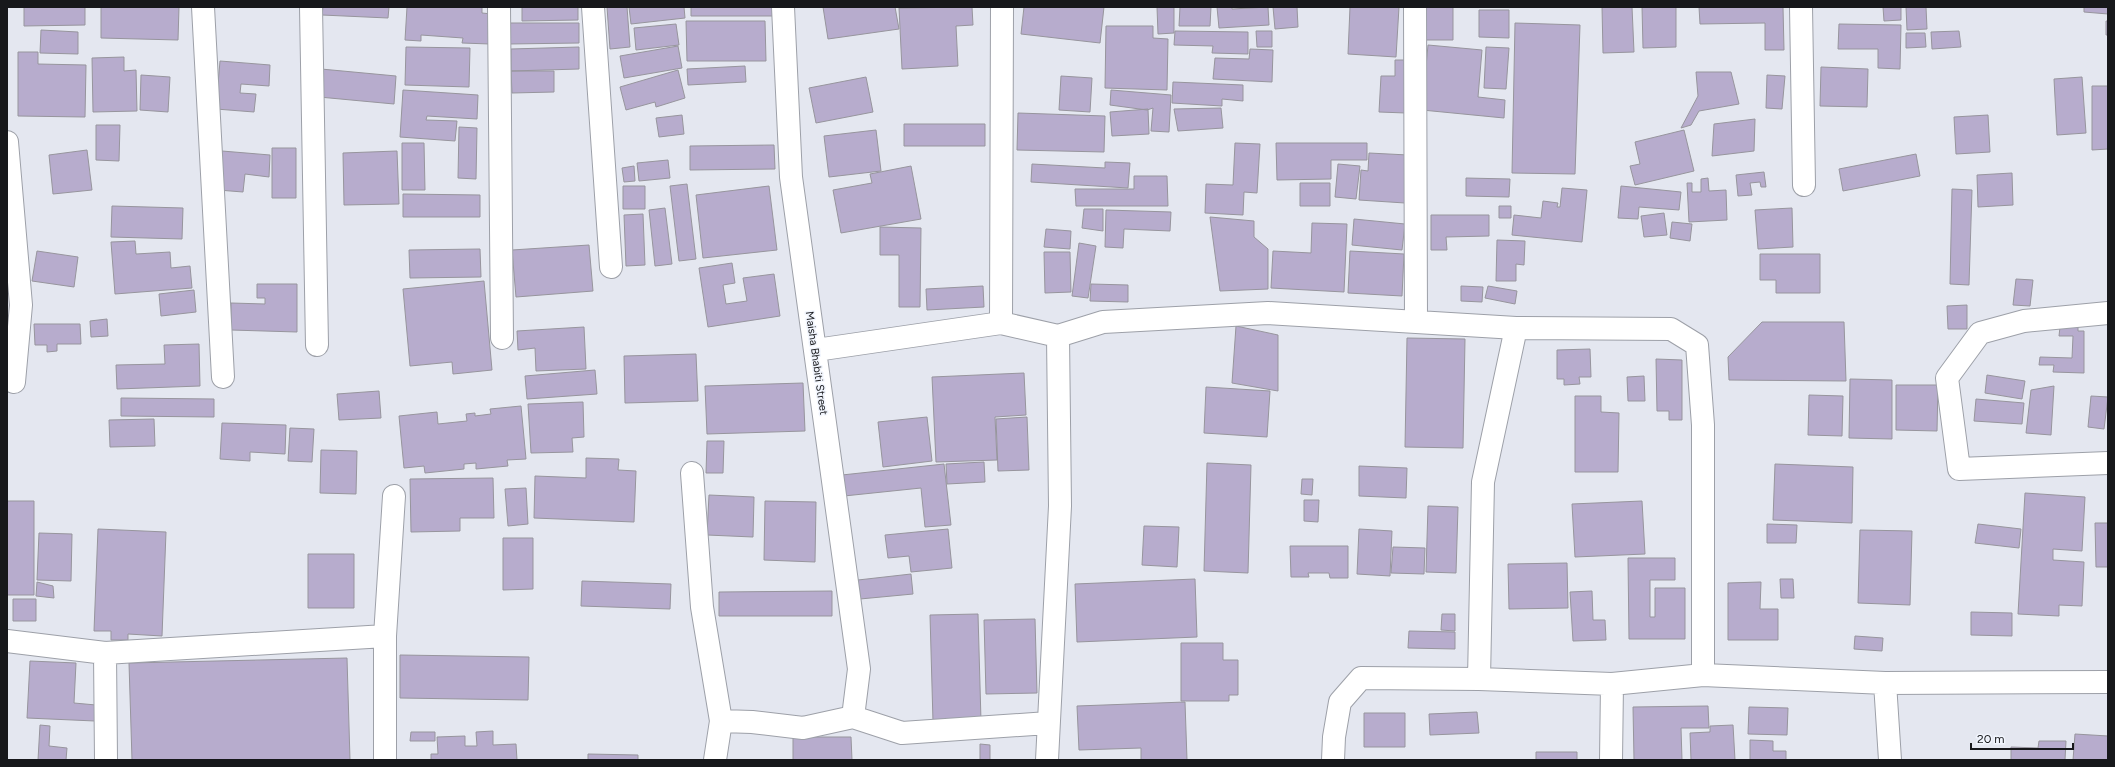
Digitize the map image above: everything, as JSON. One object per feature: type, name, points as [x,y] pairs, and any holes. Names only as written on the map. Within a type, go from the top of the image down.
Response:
[{"type":"street","points":[[203,7],[223,377]]},
{"type":"street","points":[[311,7],[317,345]]},
{"type":"street","points":[[499,7],[502,338]]},
{"type":"street","points":[[593,7],[611,267]]},
{"type":"street","name":"Maisha Bhabiti Street","points":[[783,7],[791,177],[859,669],[853,717]]},
{"type":"street","points":[[1001,323],[1002,7]]},
{"type":"street","points":[[1416,7],[1416,322]]},
{"type":"street","points":[[1800,7],[1804,185]]},
{"type":"street","points":[[7,142],[14,304],[14,382]]},
{"type":"street","points":[[816,350],[1001,323],[1058,336],[1103,322],[1268,313],[1516,328],[1671,329],[1697,345],[1703,425],[1703,675]]},
{"type":"street","points":[[2108,314],[2024,321],[1980,333],[1947,378],[1959,469],[2108,463]]},
{"type":"street","points":[[1479,679],[1483,482],[1516,328]]},
{"type":"street","points":[[1047,760],[1060,506],[1058,336]]},
{"type":"street","points":[[692,473],[702,607],[721,721],[715,760]]},
{"type":"street","points":[[385,760],[385,636],[394,496]]},
{"type":"street","points":[[7,641],[106,653],[385,636]]},
{"type":"street","points":[[106,653],[106,760]]},
{"type":"street","points":[[1333,760],[1334,736],[1340,702],[1361,678],[1479,679],[1612,684],[1703,675],[1885,683],[2108,682]]},
{"type":"street","points":[[1885,683],[1890,760]]},
{"type":"street","points":[[1611,760],[1612,684]]},
{"type":"street","points":[[721,721],[752,722],[803,728],[853,717],[902,733],[1048,723]]},
{"type":"building","points":[[24,7],[85,7],[85,25],[24,26]]},
{"type":"building","points":[[101,7],[179,7],[178,40],[101,38]]},
{"type":"building","points":[[323,7],[389,7],[388,18],[322,15]]},
{"type":"building","points":[[407,7],[482,7],[482,13],[492,14],[490,44],[462,43],[463,38],[421,35],[421,41],[405,40]]},
{"type":"building","points":[[522,7],[578,7],[578,20],[522,21]]},
{"type":"building","points":[[607,7],[627,7],[630,47],[610,49]]},
{"type":"building","points":[[629,7],[684,7],[685,18],[631,24]]},
{"type":"building","points":[[691,7],[774,7],[774,16],[691,16]]},
{"type":"building","points":[[823,7],[895,7],[899,29],[828,39]]},
{"type":"building","points":[[972,7],[973,25],[956,26],[958,66],[902,69],[899,8]]},
{"type":"building","points":[[1024,7],[1104,7],[1100,43],[1021,34]]},
{"type":"building","points":[[1157,7],[1174,7],[1174,33],[1158,34]]},
{"type":"building","points":[[1180,7],[1211,7],[1210,26],[1179,26]]},
{"type":"building","points":[[1217,7],[1232,7],[1232,9],[1268,7],[1269,25],[1219,28]]},
{"type":"building","points":[[1273,7],[1297,7],[1298,27],[1275,29]]},
{"type":"building","points":[[1350,7],[1399,7],[1396,57],[1348,54]]},
{"type":"building","points":[[1424,7],[1453,7],[1453,40],[1424,40]]},
{"type":"building","points":[[1602,7],[1632,7],[1634,52],[1603,53]]},
{"type":"building","points":[[1642,7],[1676,7],[1676,47],[1643,48]]},
{"type":"building","points":[[1699,7],[1783,7],[1784,50],[1765,50],[1765,23],[1700,24]]},
{"type":"building","points":[[1883,7],[1901,7],[1901,20],[1884,21]]},
{"type":"building","points":[[1906,7],[1926,7],[1927,29],[1907,30]]},
{"type":"building","points":[[2084,7],[2108,7],[2108,14],[2084,12]]},
{"type":"building","points":[[1479,10],[1509,10],[1509,38],[1479,37]]},
{"type":"building","points":[[686,21],[765,21],[766,61],[687,61]]},
{"type":"building","points":[[2106,21],[2108,21],[2108,35],[2106,35]]},
{"type":"building","points":[[509,23],[579,23],[579,43],[509,44]]},
{"type":"building","points":[[1515,23],[1580,25],[1575,174],[1512,173]]},
{"type":"building","points":[[676,24],[679,45],[636,50],[634,28]]},
{"type":"building","points":[[1839,24],[1901,25],[1900,69],[1878,68],[1878,49],[1838,49]]},
{"type":"building","points":[[1106,26],[1153,26],[1153,38],[1168,39],[1167,90],[1105,88]]},
{"type":"building","points":[[41,30],[78,32],[78,54],[40,53]]},
{"type":"building","points":[[1175,31],[1248,32],[1248,54],[1212,53],[1213,46],[1174,45]]},
{"type":"building","points":[[1256,31],[1272,31],[1272,47],[1257,47]]},
{"type":"building","points":[[1959,31],[1961,47],[1932,49],[1931,32]]},
{"type":"building","points":[[1906,33],[1925,33],[1926,47],[1906,48]]},
{"type":"building","points":[[1428,45],[1482,50],[1478,97],[1505,100],[1504,118],[1422,110]]},
{"type":"building","points":[[678,46],[682,68],[624,78],[620,56]]},
{"type":"building","points":[[406,47],[470,48],[469,87],[405,85]]},
{"type":"building","points":[[579,47],[579,69],[511,71],[511,49]]},
{"type":"building","points":[[1486,47],[1509,48],[1506,89],[1484,88]]},
{"type":"building","points":[[1250,49],[1273,50],[1272,82],[1213,79],[1215,58],[1249,59]]},
{"type":"building","points":[[18,52],[38,52],[38,64],[86,65],[85,117],[18,116]]},
{"type":"building","points":[[124,57],[124,71],[136,70],[137,111],[93,112],[92,58]]},
{"type":"building","points":[[1395,60],[1407,60],[1406,113],[1379,112],[1381,76],[1395,76]]},
{"type":"building","points":[[220,61],[270,65],[269,86],[241,84],[240,93],[256,94],[254,112],[216,109]]},
{"type":"building","points":[[745,66],[746,82],[688,85],[687,69]]},
{"type":"building","points":[[1821,67],[1868,69],[1867,107],[1820,106]]},
{"type":"building","points":[[321,69],[396,76],[394,104],[319,97]]},
{"type":"building","points":[[678,70],[685,98],[656,107],[655,102],[626,110],[620,87]]},
{"type":"building","points":[[511,71],[554,71],[554,92],[512,93]]},
{"type":"building","points":[[1696,72],[1731,72],[1739,104],[1699,111],[1691,125],[1681,128],[1698,96]]},
{"type":"building","points":[[141,75],[170,77],[168,112],[140,110]]},
{"type":"building","points":[[1767,75],[1785,76],[1782,109],[1766,108]]},
{"type":"building","points":[[1061,76],[1092,78],[1090,112],[1059,110]]},
{"type":"building","points":[[866,77],[873,112],[816,123],[809,88]]},
{"type":"building","points":[[2082,77],[2086,133],[2057,135],[2054,79]]},
{"type":"building","points":[[1173,82],[1243,85],[1243,101],[1222,99],[1222,106],[1172,103]]},
{"type":"building","points":[[2092,86],[2108,86],[2108,149],[2092,150]]},
{"type":"building","points":[[403,90],[478,95],[477,119],[427,116],[426,120],[457,121],[455,141],[400,137]]},
{"type":"building","points":[[1111,90],[1171,95],[1169,132],[1151,131],[1153,108],[1147,110],[1110,105]]},
{"type":"building","points":[[1221,108],[1223,128],[1178,131],[1174,109]]},
{"type":"building","points":[[1148,109],[1149,134],[1112,136],[1110,112]]},
{"type":"building","points":[[1018,113],[1105,116],[1104,152],[1017,150]]},
{"type":"building","points":[[682,115],[684,134],[659,137],[656,118]]},
{"type":"building","points":[[1988,115],[1990,152],[1956,154],[1954,117]]},
{"type":"building","points":[[1755,119],[1754,151],[1712,156],[1714,124]]},
{"type":"building","points":[[904,124],[985,124],[985,146],[904,146]]},
{"type":"building","points":[[96,125],[120,125],[119,161],[96,160]]},
{"type":"building","points":[[459,127],[477,128],[476,179],[458,178]]},
{"type":"building","points":[[876,130],[881,171],[829,177],[824,136]]},
{"type":"building","points":[[1684,130],[1694,171],[1635,185],[1630,166],[1640,164],[1635,142]]},
{"type":"building","points":[[402,143],[424,143],[425,190],[402,190]]},
{"type":"building","points":[[1235,143],[1260,144],[1257,193],[1244,192],[1243,215],[1205,213],[1206,184],[1233,185]]},
{"type":"building","points":[[1276,143],[1367,143],[1367,160],[1331,160],[1331,179],[1277,180]]},
{"type":"building","points":[[774,145],[775,169],[690,170],[690,146]]},
{"type":"building","points":[[272,148],[296,148],[296,198],[272,198]]},
{"type":"building","points":[[87,150],[92,190],[53,194],[49,155]]},
{"type":"building","points":[[222,151],[270,155],[269,177],[245,174],[243,192],[218,190]]},
{"type":"building","points":[[397,151],[399,204],[344,205],[343,153]]},
{"type":"building","points":[[1369,153],[1408,155],[1405,203],[1359,200],[1361,170],[1368,171]]},
{"type":"building","points":[[1916,154],[1920,176],[1843,191],[1839,169]]},
{"type":"building","points":[[668,160],[670,178],[639,181],[637,163]]},
{"type":"building","points":[[1105,162],[1130,163],[1128,188],[1031,182],[1032,164],[1105,168]]},
{"type":"building","points":[[1338,164],[1360,166],[1356,199],[1335,197]]},
{"type":"building","points":[[634,166],[635,181],[624,182],[622,168]]},
{"type":"building","points":[[911,166],[921,219],[841,233],[833,190],[872,183],[870,174]]},
{"type":"building","points":[[1764,172],[1766,187],[1761,187],[1760,182],[1750,183],[1752,195],[1738,196],[1736,175]]},
{"type":"building","points":[[2012,173],[2013,205],[1978,207],[1977,175]]},
{"type":"building","points":[[1134,176],[1167,176],[1168,206],[1076,206],[1075,189],[1134,189]]},
{"type":"building","points":[[1466,178],[1510,179],[1509,197],[1466,196]]},
{"type":"building","points":[[1708,178],[1709,191],[1726,190],[1727,220],[1689,222],[1687,183],[1692,183],[1692,192],[1701,192],[1701,179]]},
{"type":"building","points":[[1300,183],[1330,183],[1330,206],[1300,206]]},
{"type":"building","points":[[687,184],[696,259],[679,261],[670,186]]},
{"type":"building","points":[[623,186],[645,186],[645,209],[623,209]]},
{"type":"building","points":[[769,186],[777,250],[703,258],[696,195]]},
{"type":"building","points":[[1621,186],[1681,192],[1679,210],[1639,207],[1638,219],[1618,218]]},
{"type":"building","points":[[1562,188],[1587,190],[1582,242],[1512,235],[1514,215],[1541,218],[1543,201],[1558,203],[1557,207],[1560,207]]},
{"type":"building","points":[[1952,189],[1972,190],[1969,285],[1950,284]]},
{"type":"building","points":[[403,194],[480,195],[480,217],[403,217]]},
{"type":"building","points":[[112,206],[183,208],[182,239],[111,237]]},
{"type":"building","points":[[1499,206],[1511,206],[1511,218],[1499,218]]},
{"type":"building","points":[[665,208],[672,264],[655,266],[649,210]]},
{"type":"building","points":[[1792,208],[1793,247],[1758,249],[1755,210]]},
{"type":"building","points":[[1084,209],[1103,209],[1103,231],[1082,228]]},
{"type":"building","points":[[1106,210],[1171,212],[1170,231],[1124,229],[1123,248],[1105,247]]},
{"type":"building","points":[[1664,213],[1667,235],[1644,237],[1641,216]]},
{"type":"building","points":[[643,214],[645,265],[626,266],[624,215]]},
{"type":"building","points":[[1431,215],[1489,215],[1489,236],[1446,237],[1447,250],[1431,250]]},
{"type":"building","points":[[1210,217],[1254,221],[1254,237],[1268,249],[1268,289],[1220,291]]},
{"type":"building","points":[[1354,219],[1405,224],[1402,250],[1352,245]]},
{"type":"building","points":[[1672,222],[1692,224],[1690,241],[1670,238]]},
{"type":"building","points":[[1312,223],[1347,224],[1344,292],[1271,288],[1273,251],[1311,253]]},
{"type":"building","points":[[880,227],[921,228],[920,307],[899,307],[899,255],[880,255]]},
{"type":"building","points":[[1046,229],[1071,231],[1070,249],[1044,247]]},
{"type":"building","points":[[1497,240],[1525,241],[1524,265],[1516,264],[1516,281],[1496,281]]},
{"type":"building","points":[[135,241],[136,254],[170,252],[171,268],[190,266],[192,288],[115,294],[111,242]]},
{"type":"building","points":[[1079,243],[1096,246],[1088,298],[1072,296]]},
{"type":"building","points":[[589,245],[593,291],[516,297],[512,250]]},
{"type":"building","points":[[480,249],[481,277],[410,278],[409,250]]},
{"type":"building","points":[[37,251],[78,257],[74,287],[32,281]]},
{"type":"building","points":[[1350,251],[1404,254],[1402,296],[1348,293]]},
{"type":"building","points":[[1044,252],[1070,252],[1071,292],[1045,293]]},
{"type":"building","points":[[1760,254],[1820,254],[1820,293],[1776,293],[1776,280],[1760,280]]},
{"type":"building","points":[[732,263],[735,283],[723,285],[726,304],[747,301],[743,278],[774,274],[780,316],[708,327],[699,268]]},
{"type":"building","points":[[2016,279],[2033,280],[2030,306],[2013,305]]},
{"type":"building","points":[[484,281],[492,370],[453,374],[452,362],[410,366],[403,289]]},
{"type":"building","points":[[257,284],[297,284],[297,332],[231,330],[231,303],[265,304],[265,298],[257,298]]},
{"type":"building","points":[[1091,284],[1128,285],[1128,302],[1090,301]]},
{"type":"building","points":[[983,286],[984,307],[927,310],[926,289]]},
{"type":"building","points":[[1461,286],[1483,287],[1482,302],[1461,301]]},
{"type":"building","points":[[1488,286],[1517,291],[1515,304],[1485,298]]},
{"type":"building","points":[[194,290],[196,312],[161,316],[159,294]]},
{"type":"building","points":[[1967,305],[1967,329],[1948,329],[1947,306]]},
{"type":"building","points":[[2078,317],[2078,331],[2084,331],[2084,373],[2053,372],[2054,365],[2039,365],[2040,357],[2072,358],[2073,336],[2059,336],[2060,327]]},
{"type":"building","points":[[107,319],[108,336],[91,337],[90,321]]},
{"type":"building","points":[[1762,322],[1844,322],[1846,381],[1729,380],[1728,357]]},
{"type":"building","points":[[34,324],[80,324],[81,344],[57,344],[57,351],[47,352],[47,345],[35,345]]},
{"type":"building","points":[[1236,326],[1278,335],[1278,391],[1232,383]]},
{"type":"building","points":[[584,327],[586,369],[536,371],[535,348],[518,350],[517,331]]},
{"type":"building","points":[[1407,338],[1465,339],[1463,448],[1405,447]]},
{"type":"building","points":[[199,344],[200,386],[117,389],[116,365],[165,364],[164,345]]},
{"type":"building","points":[[1590,349],[1591,377],[1579,377],[1580,384],[1564,385],[1564,379],[1557,379],[1557,350]]},
{"type":"building","points":[[696,354],[698,401],[625,403],[624,356]]},
{"type":"building","points":[[1656,359],[1682,360],[1682,420],[1669,420],[1669,411],[1657,411]]},
{"type":"building","points":[[595,370],[597,394],[527,399],[525,376]]},
{"type":"building","points":[[1024,373],[1026,415],[995,417],[997,460],[936,462],[932,377]]},
{"type":"building","points":[[1987,375],[2025,381],[2022,399],[1985,393]]},
{"type":"building","points":[[1644,376],[1645,401],[1628,401],[1627,377]]},
{"type":"building","points":[[1850,379],[1892,380],[1892,439],[1849,438]]},
{"type":"building","points":[[803,383],[805,431],[707,434],[705,386]]},
{"type":"building","points":[[1896,385],[1938,385],[1937,431],[1896,430]]},
{"type":"building","points":[[2054,386],[2051,435],[2026,433],[2031,390]]},
{"type":"building","points":[[1206,387],[1270,391],[1267,437],[1204,433]]},
{"type":"building","points":[[379,391],[381,418],[339,420],[337,394]]},
{"type":"building","points":[[1809,395],[1843,396],[1842,436],[1808,435]]},
{"type":"building","points":[[1575,396],[1601,396],[1601,412],[1619,413],[1618,472],[1575,472]]},
{"type":"building","points":[[2091,396],[2108,397],[2104,429],[2088,427]]},
{"type":"building","points":[[121,398],[214,399],[214,417],[121,416]]},
{"type":"building","points":[[1976,399],[2024,403],[2022,424],[1974,421]]},
{"type":"building","points":[[583,402],[584,437],[572,438],[573,452],[531,453],[528,404]]},
{"type":"building","points":[[521,406],[526,459],[507,460],[508,466],[476,469],[476,463],[464,464],[464,469],[425,473],[424,466],[404,468],[399,416],[437,412],[438,424],[467,421],[466,414],[475,413],[475,416],[491,414],[490,409]]},
{"type":"building","points":[[927,417],[932,461],[883,467],[878,422]]},
{"type":"building","points":[[1027,417],[1029,470],[998,471],[996,419]]},
{"type":"building","points":[[154,419],[155,446],[110,447],[109,420]]},
{"type":"building","points":[[222,423],[286,425],[285,454],[250,452],[250,461],[220,459]]},
{"type":"building","points":[[290,428],[314,429],[312,462],[288,461]]},
{"type":"building","points":[[707,441],[724,441],[723,473],[706,473]]},
{"type":"building","points":[[321,450],[357,451],[356,494],[320,493]]},
{"type":"building","points":[[586,458],[619,459],[618,470],[636,471],[634,522],[534,518],[535,476],[586,478]]},
{"type":"building","points":[[984,462],[985,482],[947,484],[946,464]]},
{"type":"building","points":[[1207,463],[1251,465],[1248,573],[1204,571]]},
{"type":"building","points":[[944,464],[951,525],[925,527],[921,488],[844,496],[842,475]]},
{"type":"building","points":[[1775,464],[1853,467],[1852,523],[1773,520]]},
{"type":"building","points":[[1359,466],[1407,468],[1406,498],[1359,496]]},
{"type":"building","points":[[493,478],[494,518],[460,518],[460,531],[411,532],[410,479]]},
{"type":"building","points":[[1302,479],[1313,479],[1312,495],[1301,494]]},
{"type":"building","points":[[526,488],[528,524],[508,526],[505,489]]},
{"type":"building","points":[[2025,493],[2085,497],[2082,551],[2053,549],[2053,560],[2084,562],[2082,606],[2059,605],[2059,616],[2018,614]]},
{"type":"building","points":[[709,495],[754,497],[753,537],[707,535]]},
{"type":"building","points":[[1304,500],[1319,500],[1318,522],[1304,521]]},
{"type":"building","points":[[7,501],[34,501],[34,595],[7,595]]},
{"type":"building","points":[[765,501],[816,502],[815,562],[764,560]]},
{"type":"building","points":[[1642,501],[1645,554],[1575,557],[1572,504]]},
{"type":"building","points":[[1428,506],[1458,507],[1456,573],[1426,572]]},
{"type":"building","points":[[2095,523],[2108,523],[2108,567],[2096,567]]},
{"type":"building","points":[[1767,524],[1797,525],[1796,543],[1767,543]]},
{"type":"building","points":[[1978,524],[2021,529],[2019,548],[1975,543]]},
{"type":"building","points":[[1144,526],[1179,527],[1177,567],[1142,565]]},
{"type":"building","points":[[98,529],[166,532],[162,636],[128,634],[128,640],[111,640],[111,631],[94,631]]},
{"type":"building","points":[[948,529],[952,568],[911,572],[909,556],[888,558],[885,535]]},
{"type":"building","points":[[1359,529],[1392,531],[1390,576],[1357,574]]},
{"type":"building","points":[[1860,530],[1912,531],[1910,605],[1858,603]]},
{"type":"building","points":[[39,533],[72,534],[71,581],[37,580]]},
{"type":"building","points":[[503,538],[533,538],[533,589],[503,590]]},
{"type":"building","points":[[1290,546],[1348,546],[1348,578],[1330,578],[1329,573],[1308,573],[1309,577],[1291,577]]},
{"type":"building","points":[[1393,547],[1425,548],[1424,574],[1391,573]]},
{"type":"building","points":[[308,554],[354,554],[354,608],[308,608]]},
{"type":"building","points":[[1628,558],[1675,558],[1675,580],[1650,580],[1650,617],[1655,617],[1655,588],[1685,588],[1685,639],[1629,639]]},
{"type":"building","points":[[1567,563],[1568,608],[1509,609],[1508,564]]},
{"type":"building","points":[[911,574],[913,594],[860,599],[858,580]]},
{"type":"building","points":[[1195,579],[1197,637],[1077,642],[1075,584]]},
{"type":"building","points":[[1780,579],[1793,579],[1794,598],[1781,598]]},
{"type":"building","points":[[582,581],[671,584],[670,609],[581,606]]},
{"type":"building","points":[[37,582],[53,586],[54,598],[36,596]]},
{"type":"building","points":[[1761,582],[1760,609],[1778,609],[1778,640],[1728,640],[1728,583]]},
{"type":"building","points":[[832,591],[832,616],[719,616],[719,592]]},
{"type":"building","points":[[1592,591],[1593,620],[1605,620],[1606,640],[1573,641],[1570,592]]},
{"type":"building","points":[[13,599],[36,599],[36,621],[13,621]]},
{"type":"building","points":[[1971,612],[2012,613],[2012,636],[1971,635]]},
{"type":"building","points":[[978,614],[981,721],[933,722],[930,615]]},
{"type":"building","points":[[1442,614],[1455,614],[1455,631],[1441,630]]},
{"type":"building","points":[[1035,619],[1037,693],[986,694],[984,620]]},
{"type":"building","points":[[1409,631],[1455,632],[1455,649],[1408,648]]},
{"type":"building","points":[[1855,636],[1883,638],[1882,651],[1854,649]]},
{"type":"building","points":[[1181,643],[1223,643],[1223,660],[1238,660],[1238,695],[1229,695],[1229,701],[1181,701]]},
{"type":"building","points":[[400,655],[529,657],[528,700],[400,698]]},
{"type":"building","points":[[347,658],[350,760],[132,760],[129,663]]},
{"type":"building","points":[[30,661],[76,663],[74,703],[96,705],[95,721],[27,718]]},
{"type":"building","points":[[1185,702],[1187,760],[1141,760],[1141,748],[1079,750],[1077,706]]},
{"type":"building","points":[[1708,706],[1709,728],[1681,728],[1682,760],[1634,760],[1633,707]]},
{"type":"building","points":[[1749,707],[1788,708],[1787,735],[1748,734]]},
{"type":"building","points":[[1477,712],[1479,733],[1430,735],[1429,714]]},
{"type":"building","points":[[1364,713],[1405,713],[1405,747],[1364,747]]},
{"type":"building","points":[[40,725],[50,726],[49,746],[67,748],[66,760],[38,760]]},
{"type":"building","points":[[1733,725],[1735,760],[1691,760],[1690,733],[1710,732],[1710,726]]},
{"type":"building","points":[[493,731],[493,745],[516,744],[517,760],[431,760],[431,754],[438,754],[437,737],[465,736],[465,746],[477,746],[476,732]]},
{"type":"building","points":[[411,732],[435,732],[435,741],[410,741]]},
{"type":"building","points":[[2075,734],[2108,736],[2108,760],[2073,760]]},
{"type":"building","points":[[793,737],[851,737],[852,760],[793,760]]},
{"type":"building","points":[[1750,740],[1773,741],[1773,751],[1786,751],[1786,760],[1750,760]]},
{"type":"building","points":[[2039,741],[2066,741],[2065,760],[2011,760],[2011,747],[2038,748]]},
{"type":"building","points":[[980,744],[990,745],[990,760],[980,760]]},
{"type":"building","points":[[1536,752],[1577,752],[1577,760],[1536,760]]},
{"type":"building","points":[[588,754],[638,755],[638,760],[588,760]]}]
